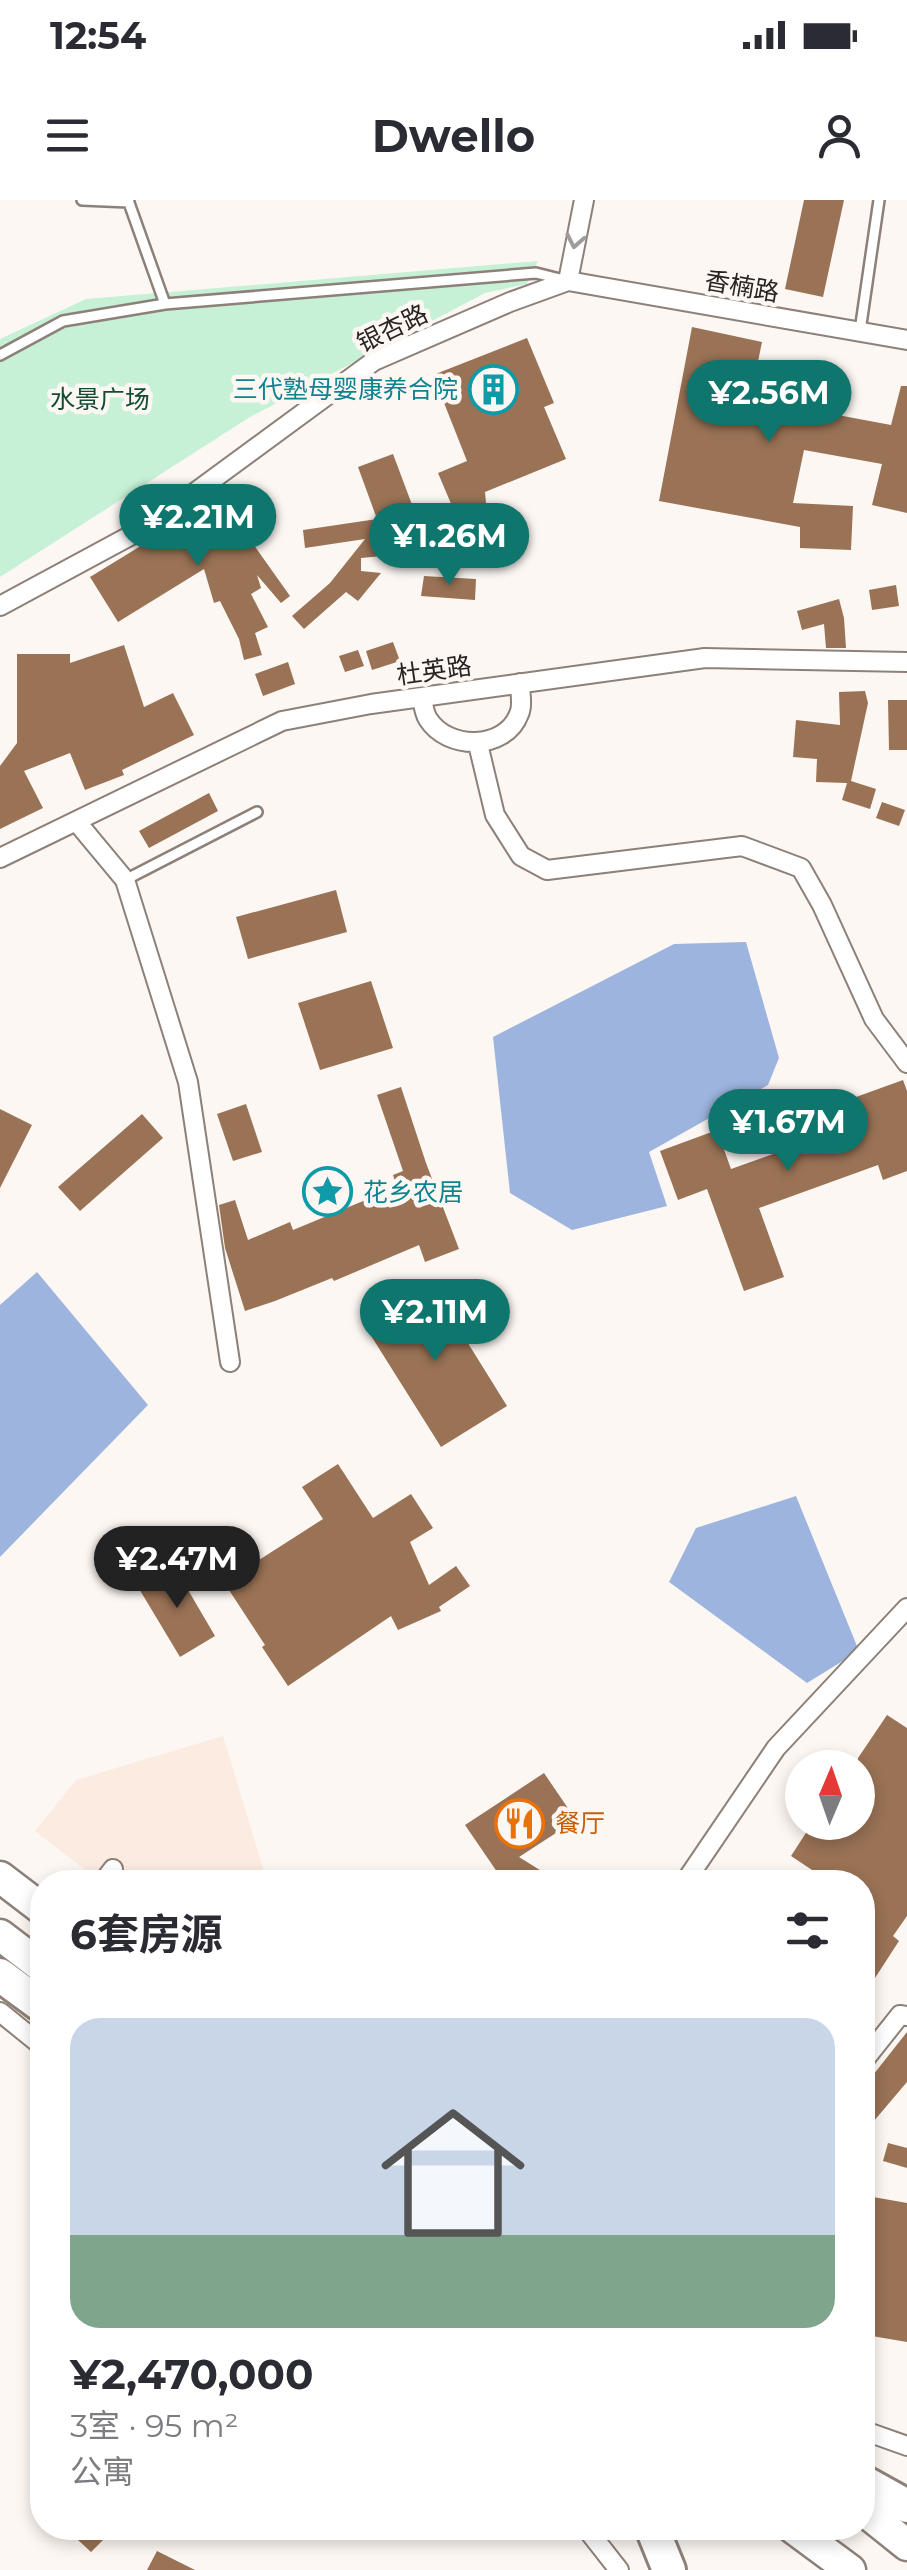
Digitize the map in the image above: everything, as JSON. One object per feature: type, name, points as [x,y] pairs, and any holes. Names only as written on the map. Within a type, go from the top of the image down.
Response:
[{"type":"highway","points":[[0,1877],[30,1900]]},
{"type":"highway","points":[[0,1935],[30,1959]]},
{"type":"highway","points":[[0,1975],[30,1997]]},
{"type":"highway","points":[[875,2489],[907,2506]]},
{"type":"highway","points":[[875,2519],[907,2545]]},
{"type":"highway","points":[[657,2540],[668,2570]]},
{"type":"highway","points":[[809,2540],[850,2570]]},
{"type":"street","points":[[568,282],[584,200]]},
{"type":"street","name":"香楠路","points":[[568,282],[907,340]]},
{"type":"street","name":"银杏路","points":[[0,606],[152,524],[374,361],[510,302],[568,282]]},
{"type":"street","name":"杜英路","points":[[0,858],[282,721],[422,697],[705,658],[907,662]]},
{"type":"street","points":[[422,697],[426,717],[437,730],[456,740],[478,744],[510,728],[520,712],[520,683]]},
{"type":"street","points":[[478,744],[495,815],[521,856],[547,870],[742,846],[801,868],[874,1019],[907,1063]]},
{"type":"street","points":[[76,821],[125,880],[188,1082],[230,1362]]},
{"type":"street","points":[[693,1870],[776,1748],[907,1608]]},
{"type":"street","points":[[0,2012],[30,2036]]},
{"type":"street","points":[[875,2047],[900,2015],[907,2016]]},
{"type":"street","points":[[875,2435],[907,2446]]},
{"type":"street","points":[[595,2540],[618,2570]]},
{"type":"lane","points":[[82,200],[129,201],[165,304]]},
{"type":"lane","points":[[860,332],[880,200]]},
{"type":"lane","points":[[0,355],[63,321],[165,304],[536,272],[568,282]]},
{"type":"lane","points":[[125,880],[257,812]]},
{"type":"shaded area","points":[[223,1736],[263,1870],[85,1870],[35,1831],[76,1780]]},
{"type":"green space","name":"水景广场","points":[[538,261],[527,284],[485,293],[250,417],[0,577],[0,339],[86,299]]},
{"type":"water","points":[[746,942],[779,1058],[768,1085],[649,1152],[667,1206],[572,1230],[510,1193],[493,1037],[674,944]]},
{"type":"water","points":[[37,1272],[148,1405],[0,1557],[0,1305]]},
{"type":"water","points":[[796,1496],[859,1651],[807,1683],[669,1582],[696,1528]]},
{"type":"building","points":[[804,200],[844,200],[823,297],[785,289]]},
{"type":"building","points":[[692,327],[762,342],[753,386],[814,397],[811,410],[891,425],[901,386],[907,386],[907,513],[872,505],[882,464],[804,450],[793,503],[853,506],[851,550],[800,548],[800,527],[659,501]]},
{"type":"building","points":[[527,338],[554,403],[544,407],[566,459],[485,492],[490,546],[361,558],[361,571],[381,573],[358,601],[346,592],[304,629],[292,616],[330,583],[365,539],[305,548],[303,530],[377,519],[358,467],[393,454],[414,510],[452,506],[438,473],[467,461],[433,375]]},
{"type":"building","points":[[229,492],[257,537],[251,541],[290,596],[281,603],[257,575],[261,588],[251,594],[268,627],[255,633],[262,655],[244,660],[239,639],[220,601],[214,603],[204,569],[118,622],[90,577]]},
{"type":"building","points":[[424,576],[476,579],[475,600],[421,596]]},
{"type":"building","points":[[896,585],[899,606],[872,610],[869,590]]},
{"type":"building","points":[[839,599],[846,648],[826,648],[824,624],[802,630],[797,611]]},
{"type":"building","points":[[393,642],[400,661],[372,670],[366,651]]},
{"type":"building","points":[[124,645],[144,707],[173,693],[194,735],[122,770],[124,775],[85,790],[70,753],[24,771],[43,808],[0,829],[0,766],[17,743],[17,654],[70,654],[70,663]]},
{"type":"building","points":[[358,650],[364,666],[345,672],[339,656]]},
{"type":"building","points":[[288,662],[295,684],[263,696],[255,674]]},
{"type":"building","points":[[865,691],[868,703],[851,781],[876,789],[870,809],[842,800],[847,783],[816,782],[817,759],[793,757],[796,720],[840,725],[839,692]]},
{"type":"building","points":[[888,700],[907,700],[907,750],[889,750]]},
{"type":"building","points":[[209,793],[218,811],[149,848],[139,831]]},
{"type":"building","points":[[882,802],[905,810],[899,826],[876,818]]},
{"type":"building","points":[[336,890],[347,932],[248,959],[236,917]]},
{"type":"building","points":[[371,981],[393,1048],[320,1070],[298,1003]]},
{"type":"building","points":[[903,1080],[907,1091],[907,1171],[883,1180],[878,1165],[759,1208],[784,1277],[744,1291],[707,1189],[678,1200],[660,1151],[717,1130],[731,1169],[854,1125],[845,1101]]},
{"type":"building","points":[[401,1087],[459,1249],[425,1262],[419,1245],[334,1281],[332,1278],[245,1311],[225,1248],[219,1205],[235,1200],[248,1240],[290,1222],[293,1230],[397,1187],[393,1175],[403,1171],[377,1095]]},
{"type":"building","points":[[246,1104],[262,1152],[233,1161],[217,1114]]},
{"type":"building","points":[[0,1109],[32,1125],[0,1188]]},
{"type":"building","points":[[142,1114],[163,1138],[80,1211],[58,1187]]},
{"type":"building","points":[[430,1282],[507,1406],[441,1447],[363,1323]]},
{"type":"building","points":[[338,1464],[373,1518],[411,1494],[433,1528],[410,1542],[429,1585],[456,1566],[470,1586],[439,1607],[441,1611],[398,1630],[391,1616],[288,1686],[206,1555],[241,1532],[259,1560],[323,1519],[302,1487]]},
{"type":"building","points":[[174,1566],[215,1636],[180,1657],[138,1587]]},
{"type":"building","points":[[887,1715],[907,1728],[907,1916],[893,1936],[899,1941],[875,1978],[875,1870],[812,1870],[791,1856],[801,1840],[875,1840],[875,1750],[863,1750]]},
{"type":"building","name":"餐厅","points":[[544,1773],[576,1820],[519,1857],[540,1870],[496,1870],[465,1825]]},
{"type":"building","points":[[907,2032],[907,2082],[875,2120],[875,2073]]},
{"type":"building","points":[[888,2143],[907,2148],[907,2168],[883,2161]]},
{"type":"building","points":[[875,2197],[907,2203],[907,2342],[875,2337]]},
{"type":"building","points":[[78,2540],[103,2540],[91,2552]]},
{"type":"building","points":[[157,2551],[195,2570],[147,2570]]},
{"type":"place","name":"三代塾母婴康养合院","points":[[493,389]]},
{"type":"place","name":"花乡农居","points":[[328,1192]]},
{"type":"place","name":"餐厅","points":[[520,1823]]}]
